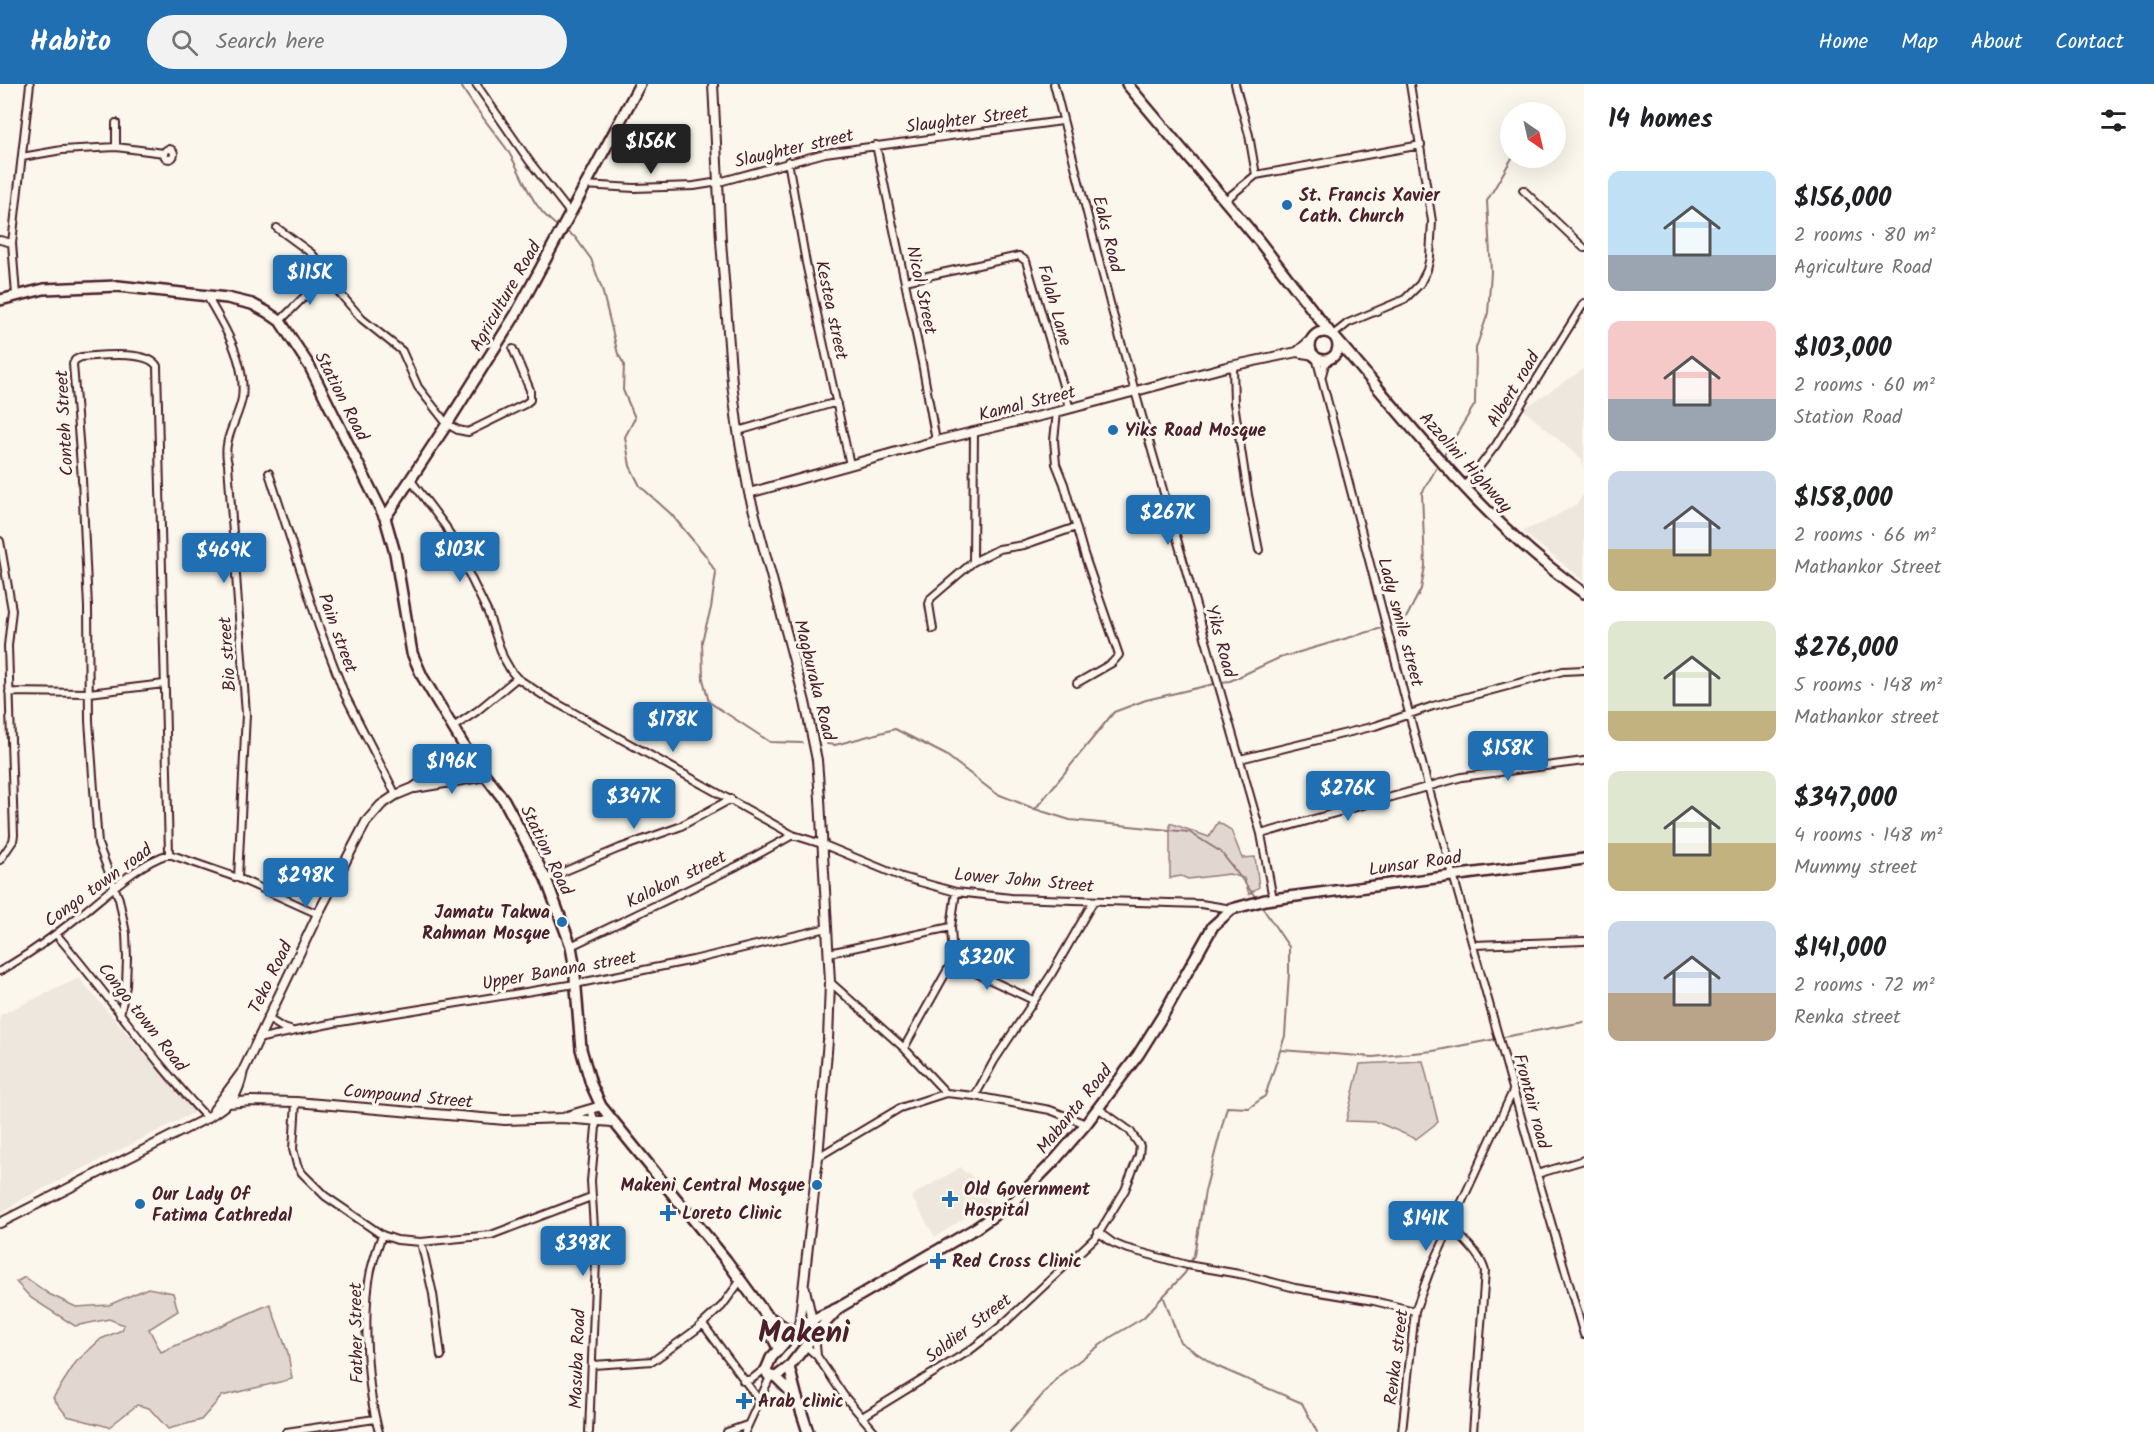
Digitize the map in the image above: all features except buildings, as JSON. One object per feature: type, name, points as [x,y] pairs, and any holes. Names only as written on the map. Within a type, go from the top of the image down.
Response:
[{"type":"main road","name":"Agriculture Road","points":[[385,518],[516,314],[640,84]]},
{"type":"main road","name":"Azzolini Highway","points":[[1127,84],[1259,241],[1314,313],[1464,488],[1530,552],[1584,593]]},
{"type":"main road","name":"Station Road","points":[[0,300],[53,288],[118,286],[205,294],[252,304],[280,321],[310,367],[385,518],[395,553],[412,652],[430,691],[467,751],[504,800],[546,879],[571,946],[581,1049],[596,1108],[612,1122],[741,1280],[766,1315],[777,1348]]},
{"type":"main road","points":[[1314,313],[1314,337],[1311,350],[1315,356],[1354,360]]},
{"type":"main road","points":[[1314,337],[1323,332],[1334,336],[1337,352],[1330,358]]},
{"type":"main road","name":"Lunsar Road","points":[[1251,903],[1455,874],[1584,859]]},
{"type":"main road","name":"Mabanta Road","points":[[840,1307],[976,1228],[1016,1200],[1086,1124],[1138,1055],[1213,926],[1232,909],[1251,903]]},
{"type":"main road","points":[[796,1398],[766,1373],[767,1367],[777,1348],[796,1329],[813,1318],[840,1307]]},
{"type":"main road","points":[[773,1377],[789,1367],[840,1307]]},
{"type":"main road","name":"Station Road","points":[[766,1315],[796,1329]]},
{"type":"main road","points":[[789,1367],[796,1398],[808,1432]]},
{"type":"street","points":[[16,295],[12,243],[30,84]]},
{"type":"street","points":[[476,84],[569,216]]},
{"type":"street","name":"Magburaka Road","points":[[713,84],[730,359],[738,431],[749,493],[806,702],[820,789],[830,982],[828,1040],[804,1288],[796,1329]]},
{"type":"street","name":"Eaks Road","points":[[1054,84],[1111,307],[1136,391]]},
{"type":"street","points":[[1235,84],[1249,135],[1256,175]]},
{"type":"street","points":[[1334,336],[1348,323],[1405,299],[1424,279],[1430,256],[1432,221],[1410,84]]},
{"type":"street","name":"Slaughter Street","points":[[876,145],[1062,121]]},
{"type":"street","points":[[116,123],[116,147]]},
{"type":"street","name":"Slaughter street","points":[[584,185],[634,188],[694,186],[718,182],[788,161],[876,145]]},
{"type":"street","name":"Nicol Street","points":[[876,145],[936,441]]},
{"type":"street","points":[[1224,201],[1256,175],[1421,145]]},
{"type":"street","points":[[22,157],[62,150],[116,147],[164,153]]},
{"type":"street","name":"Kestea street","points":[[788,161],[806,262],[850,465]]},
{"type":"street","points":[[1523,190],[1584,248]]},
{"type":"street","points":[[278,228],[311,252],[322,265],[325,276],[362,319],[402,351],[418,387],[447,424],[458,430],[468,432],[530,400],[530,390],[513,349]]},
{"type":"street","points":[[0,240],[12,243]]},
{"type":"street","name":"Falah Lane","points":[[905,281],[1023,257],[1070,409]]},
{"type":"street","points":[[280,321],[325,276]]},
{"type":"street","name":"Bio street","points":[[205,294],[228,335],[237,357],[242,387],[242,397],[229,434],[226,455],[246,714],[238,878]]},
{"type":"street","name":"Albert road","points":[[1464,488],[1496,445],[1584,303]]},
{"type":"street","points":[[1297,352],[1314,337]]},
{"type":"street","name":"Kamal Street","points":[[749,493],[936,441],[1233,366],[1297,352],[1315,356]]},
{"type":"street","name":"Conteh Street","points":[[120,1015],[126,986],[126,933],[115,887],[98,844],[89,722],[84,514],[73,364],[81,357],[118,354],[150,360],[157,366],[169,854]]},
{"type":"street","name":"Lady smile street","points":[[1315,356],[1428,786],[1455,874]]},
{"type":"street","points":[[1321,376],[1330,358]]},
{"type":"street","points":[[1233,366],[1234,403],[1259,550]]},
{"type":"street","name":"Yiks Road","points":[[1136,391],[1261,834],[1269,900]]},
{"type":"street","points":[[738,431],[837,402]]},
{"type":"street","points":[[1057,412],[1054,440],[1056,464],[1119,656],[1112,663],[1077,683]]},
{"type":"street","points":[[973,562],[974,432]]},
{"type":"street","name":"Pain street","points":[[269,474],[319,627],[345,695],[396,795]]},
{"type":"street","points":[[410,479],[446,527],[488,613],[503,657],[517,678],[452,728]]},
{"type":"street","points":[[933,629],[929,604],[932,598],[973,562],[999,549],[1024,544],[1076,527]]},
{"type":"street","points":[[0,541],[12,610],[8,646],[14,835],[13,841],[0,860]]},
{"type":"street","points":[[1240,759],[1375,726],[1563,671],[1584,670]]},
{"type":"street","name":"Lower John Street","points":[[517,678],[544,696],[793,835],[822,844],[902,877],[956,892],[1011,898],[1094,902],[1179,902],[1232,909]]},
{"type":"street","points":[[9,692],[89,693],[164,684]]},
{"type":"street","name":"Teko Road","points":[[0,1223],[209,1116],[229,1103],[267,1018],[366,822],[381,806],[396,795],[413,788],[467,751]]},
{"type":"street","points":[[1261,834],[1462,777],[1584,761]]},
{"type":"street","name":"Teko Road","points":[[413,788],[486,776]]},
{"type":"street","points":[[546,879],[620,848],[679,827],[731,800]]},
{"type":"street","name":"Kalokon street","points":[[571,946],[737,866],[793,835]]},
{"type":"street","name":"Congo town road","points":[[1,967],[56,934],[115,887],[153,861],[169,854],[238,878],[318,914]]},
{"type":"street","name":"Frontair road","points":[[1455,874],[1537,1174],[1584,1335]]},
{"type":"street","points":[[903,1048],[953,960],[951,927],[956,892]]},
{"type":"street","points":[[975,1096],[1094,902]]},
{"type":"street","points":[[829,953],[951,927]]},
{"type":"street","name":"Upper Banana street","points":[[257,1040],[293,1031],[575,984],[693,960],[827,928]]},
{"type":"street","name":"Congo town Road","points":[[56,934],[184,1094],[209,1116]]},
{"type":"street","points":[[1474,945],[1584,940]]},
{"type":"street","points":[[953,960],[1033,1000]]},
{"type":"street","points":[[830,982],[903,1048],[946,1093]]},
{"type":"street","points":[[267,1018],[293,1031]]},
{"type":"street","points":[[236,1086],[251,1101]]},
{"type":"street","name":"Teko Road","points":[[209,1116],[236,1086]]},
{"type":"street","name":"Renka street","points":[[1402,1432],[1415,1311],[1429,1273],[1514,1090]]},
{"type":"street","points":[[818,1157],[900,1108],[946,1093],[1050,1110],[1086,1124]]},
{"type":"street","points":[[296,1102],[293,1149],[297,1165],[302,1173],[325,1196],[382,1235],[397,1240],[421,1242],[490,1235],[591,1197]]},
{"type":"street","name":"Compound Street","points":[[229,1103],[296,1102],[505,1120],[562,1118],[612,1122]]},
{"type":"street","name":"Compound Street","points":[[562,1118],[596,1108]]},
{"type":"street","name":"Masuba Road","points":[[589,1432],[596,1260],[591,1181],[596,1146],[594,1121],[596,1108]]},
{"type":"street","name":"Soldier Street","points":[[862,1417],[969,1351],[1000,1327],[1089,1245],[1125,1190],[1139,1155],[1140,1146],[1131,1131],[1098,1108]]},
{"type":"street","points":[[1537,1174],[1584,1160]]},
{"type":"street","points":[[1451,1226],[1483,1262],[1485,1271],[1473,1432]]},
{"type":"street","points":[[1098,1232],[1113,1243],[1125,1248],[1188,1266],[1245,1275],[1295,1288],[1374,1301],[1415,1311]]},
{"type":"street","name":"Father Street","points":[[379,1432],[375,1419],[368,1359],[367,1321],[371,1272],[382,1235]]},
{"type":"street","points":[[421,1242],[433,1294],[441,1356]]},
{"type":"street","points":[[593,1365],[650,1363],[679,1344],[703,1324],[722,1306],[741,1280]]},
{"type":"street","name":"Magburaka Road","points":[[804,1288],[815,1334]]},
{"type":"street","points":[[703,1324],[759,1400]]},
{"type":"street","points":[[815,1334],[817,1356]]},
{"type":"street","points":[[806,1346],[817,1356],[844,1396],[875,1432]]},
{"type":"street","points":[[743,1381],[752,1379],[767,1367]]},
{"type":"street","points":[[745,1432],[759,1400],[773,1377]]},
{"type":"street","points":[[286,1432],[375,1419]]},
{"type":"street","points":[[727,1432],[747,1425]]},
{"type":"shaded area","points":[[1584,369],[1584,469],[1582,460],[1523,409]]},
{"type":"shaded area","points":[[1584,493],[1584,581],[1522,531],[1543,523],[1577,504]]},
{"type":"shaded area","points":[[1218,822],[1231,830],[1242,858],[1255,857],[1259,887],[1249,894],[1244,878],[1229,874],[1188,879],[1181,876],[1170,878],[1170,823],[1209,837]]},
{"type":"shaded area","points":[[79,978],[195,1112],[21,1200],[0,1215],[0,1015]]},
{"type":"shaded area","points":[[1423,1061],[1438,1122],[1416,1139],[1377,1122],[1346,1121],[1360,1064]]},
{"type":"shaded area","name":"Old Government Hospital","points":[[961,1167],[964,1172],[969,1173],[990,1202],[935,1237],[911,1196]]},
{"type":"shaded area","points":[[25,1277],[49,1294],[76,1307],[109,1305],[148,1288],[173,1293],[178,1311],[149,1329],[161,1352],[270,1304],[288,1353],[292,1379],[222,1396],[201,1420],[168,1429],[149,1408],[137,1405],[109,1427],[67,1416],[53,1398],[76,1362],[101,1339],[122,1330],[124,1325],[109,1319],[75,1326],[31,1298],[16,1282]]},
{"type":"waterway","points":[[460,84],[513,159],[534,201],[541,211],[560,228]]},
{"type":"waterway","points":[[1444,455],[1475,404],[1476,348],[1488,313],[1491,272],[1487,201],[1506,168]]},
{"type":"waterway","points":[[565,231],[575,237],[591,259],[602,289],[618,354],[624,364],[623,390],[635,418],[625,437],[630,466],[640,486],[671,514],[706,556],[716,573],[711,608],[702,641],[703,679],[709,702],[770,742],[802,743]]},
{"type":"waterway","points":[[1392,625],[1404,622],[1421,589],[1425,566],[1422,493],[1437,467]]},
{"type":"waterway","points":[[1221,682],[1230,681],[1279,658],[1382,628]]},
{"type":"waterway","points":[[1036,808],[1114,712],[1146,700],[1214,684]]},
{"type":"waterway","points":[[827,744],[835,745],[895,729],[946,755],[995,793],[1035,809],[1070,820],[1189,832],[1221,852],[1257,899]]},
{"type":"waterway","points":[[1010,1432],[1060,1375],[1111,1337],[1143,1318],[1185,1273],[1194,1255],[1205,1191],[1227,1107],[1249,1108],[1265,1096],[1285,1036],[1289,947],[1260,904]]},
{"type":"waterway","points":[[1504,1037],[1584,1022]]},
{"type":"waterway","points":[[1281,1050],[1373,1057],[1433,1051],[1496,1039]]},
{"type":"waterway","points":[[1164,1298],[1180,1342],[1216,1366],[1302,1403],[1317,1432]]},
{"type":"place","name":"St. Francis Xavier Cath. Church","points":[[1287,205]]},
{"type":"place","name":"Yiks Road Mosque","points":[[1113,430]]},
{"type":"place","name":"Jamatu Takwa Rahman Mosque","points":[[562,922]]},
{"type":"place","name":"Makeni Central Mosque","points":[[817,1185]]},
{"type":"place","name":"Old Government Hospital","points":[[950,1199]]},
{"type":"place","name":"Our Lady Of Fatima Cathredal","points":[[140,1204]]},
{"type":"place","name":"Loreto Clinic","points":[[668,1213]]},
{"type":"place","name":"Red Cross Clinic","points":[[938,1261]]},
{"type":"place","name":"Arab clinic","points":[[744,1401]]},
{"type":"district","name":"Makeni","points":[[804,1332]]}]
